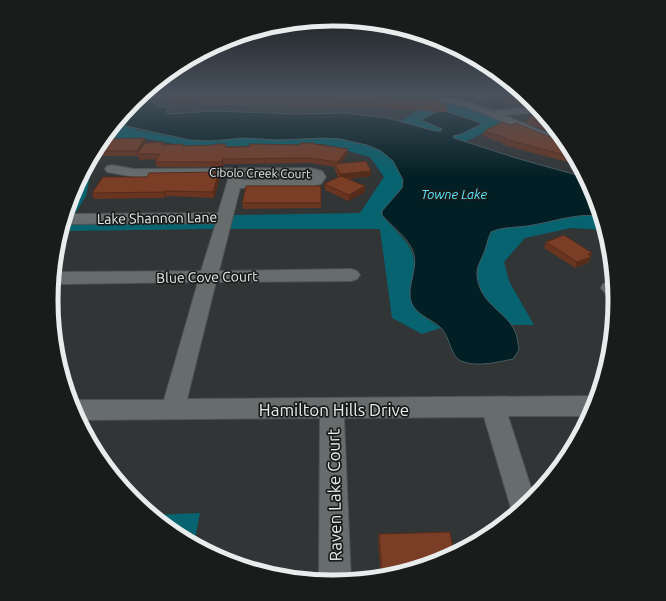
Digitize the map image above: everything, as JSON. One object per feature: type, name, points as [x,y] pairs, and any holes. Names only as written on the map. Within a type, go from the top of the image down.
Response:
[{"type":"street","points":[[508,121],[528,130],[555,139]]},
{"type":"street","name":"Cibolo Creek Court","points":[[112,169],[134,173],[308,182],[316,181],[319,177],[317,174],[310,172],[235,178]]},
{"type":"street","points":[[174,409],[235,178]]},
{"type":"street","name":"Lake Shannon Lane","points":[[71,219],[224,218]]},
{"type":"street","name":"Blue Cove Court","points":[[63,278],[351,275]]},
{"type":"street","name":"Hamilton Hills Drive","points":[[81,410],[587,406]]},
{"type":"street","points":[[493,408],[521,501]]},
{"type":"street","name":"Raven Lake Court","points":[[332,409],[336,575]]},
{"type":"shaded area","points":[[126,121],[137,130],[190,140],[210,141],[244,138],[278,140],[325,138],[340,139],[367,145],[381,151],[393,161],[403,180],[402,188],[382,215],[411,249],[414,267],[410,295],[423,316],[441,328],[422,334],[392,318],[380,229],[229,229],[232,215],[360,213],[384,177],[370,157],[323,144],[190,147],[149,139],[111,139]]},
{"type":"shaded area","points":[[400,121],[423,121],[442,129],[441,131],[431,130]]},
{"type":"shaded area","points":[[475,121],[504,122],[465,142],[454,138],[453,136],[462,134],[481,123]]},
{"type":"shaded area","points":[[91,171],[86,196],[75,214],[72,214],[79,195]]},
{"type":"shaded area","points":[[576,216],[594,216],[598,230],[571,228],[525,238],[504,262],[509,281],[534,325],[510,325],[506,319],[488,303],[481,290],[477,276],[479,261],[485,250],[491,232],[498,229],[533,225]]},
{"type":"shaded area","points":[[215,222],[216,225],[215,229],[68,231],[70,223]]},
{"type":"shaded area","points":[[200,513],[195,538],[180,529],[162,515]]},
{"type":"water","name":"Towne Lake","points":[[126,121],[399,121],[435,131],[441,131],[442,129],[423,121],[475,121],[481,124],[462,134],[453,136],[454,138],[516,158],[577,175],[587,195],[594,215],[575,216],[491,232],[477,269],[479,286],[483,295],[512,326],[517,336],[519,350],[513,359],[495,363],[476,364],[464,362],[459,360],[453,353],[447,337],[441,328],[417,311],[411,301],[410,288],[415,260],[412,249],[406,240],[382,215],[382,211],[402,188],[403,180],[393,161],[381,151],[367,145],[340,139],[325,138],[278,140],[244,138],[210,141],[190,140],[126,126],[124,123]]},
{"type":"building","points":[[502,122],[511,125],[516,123],[555,138],[566,155],[504,139],[506,138],[484,131]]},
{"type":"building","points":[[145,138],[137,151],[103,151],[111,139]]},
{"type":"building","points":[[163,142],[162,145],[183,144],[182,146],[226,144],[225,147],[249,147],[250,144],[300,145],[300,143],[314,143],[348,149],[338,162],[310,158],[223,159],[222,162],[155,162],[160,154],[137,154],[145,143]]},
{"type":"building","points":[[366,161],[371,171],[340,174],[335,164]]},
{"type":"building","points":[[219,172],[213,192],[165,191],[92,193],[103,177],[147,177],[149,173]]},
{"type":"building","points":[[341,176],[365,186],[349,195],[324,184]]},
{"type":"building","points":[[246,186],[321,186],[321,203],[242,203]]},
{"type":"building","points":[[564,235],[592,253],[588,254],[591,257],[577,262],[546,242]]},
{"type":"building","points":[[450,532],[453,547],[404,566],[382,571],[379,534]]}]
